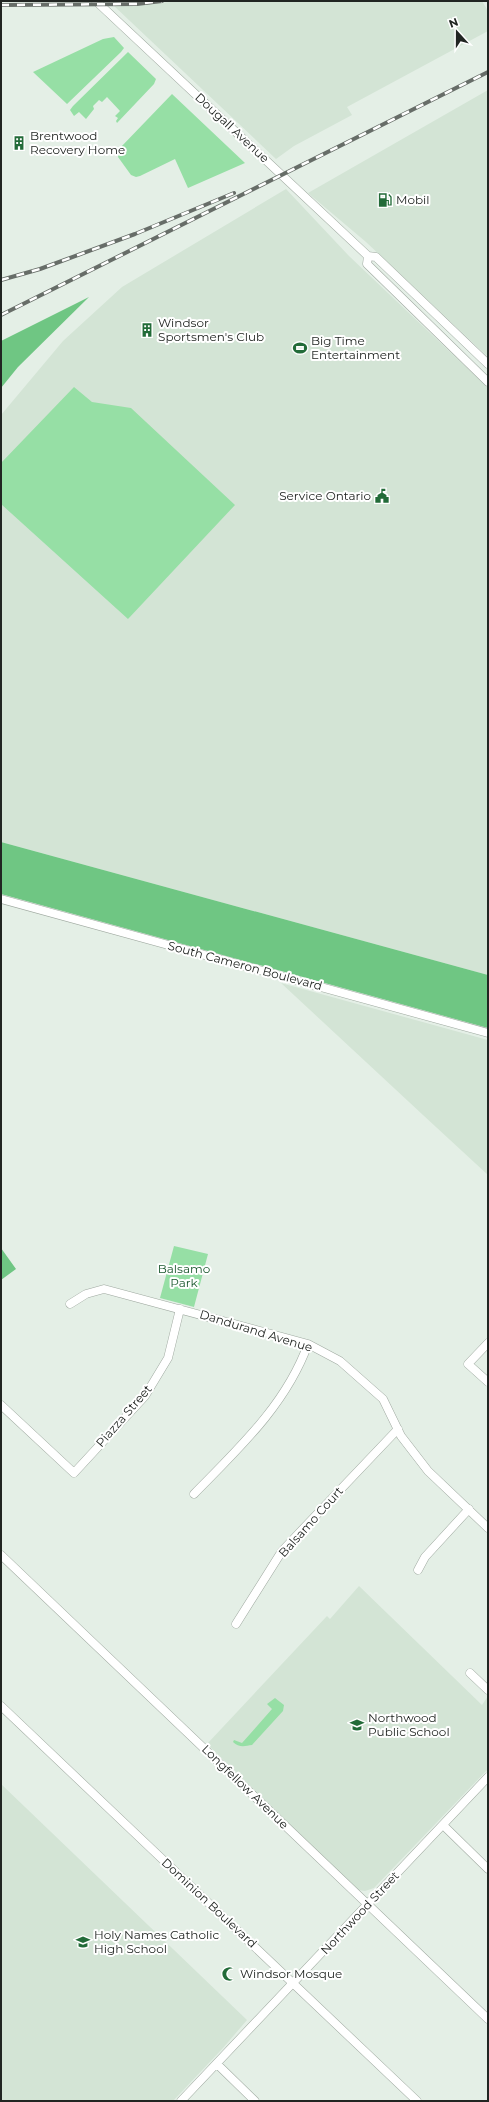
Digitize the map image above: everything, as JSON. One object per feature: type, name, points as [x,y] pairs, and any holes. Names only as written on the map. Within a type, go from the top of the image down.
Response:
[{"type":"street","name":"Dougall Avenue","points":[[96,1],[368,256],[376,257],[488,364]]},
{"type":"street","name":"Dougall Avenue","points":[[368,256],[367,264],[488,382]]},
{"type":"street","name":"South Cameron Boulevard","points":[[1,899],[488,1033]]},
{"type":"street","name":"Dandurand Avenue","points":[[70,1304],[86,1294],[104,1289],[308,1344],[340,1361],[365,1381],[383,1399],[402,1436],[428,1471],[488,1528]]},
{"type":"street","name":"Piazza Street","points":[[1,1405],[74,1473],[145,1396],[168,1358],[180,1309]]},
{"type":"street","points":[[488,1343],[468,1364],[488,1382]]},
{"type":"street","points":[[194,1494],[256,1431],[280,1398],[308,1344]]},
{"type":"street","name":"Balsamo Court","points":[[236,1624],[282,1551],[398,1429]]},
{"type":"street","points":[[418,1570],[425,1557],[469,1509]]},
{"type":"street","name":"Longfellow Avenue","points":[[1,1555],[488,2019]]},
{"type":"street","points":[[470,1673],[488,1690]]},
{"type":"street","name":"Dominion Boulevard","points":[[1,1706],[417,2101]]},
{"type":"street","name":"Northwood Street","points":[[181,2101],[488,1777]]},
{"type":"street","points":[[443,1825],[488,1869]]},
{"type":"street","points":[[216,2064],[255,2101]]},
{"type":"shaded area","points":[[189,1],[482,1],[488,11],[488,31],[347,107],[352,115],[294,146],[276,159],[113,5]]},
{"type":"shaded area","points":[[488,90],[488,357],[366,242],[308,193]]},
{"type":"shaded area","points":[[286,189],[349,256],[488,388],[488,975],[1,842],[1,415],[63,341],[122,287]]},
{"type":"shaded area","points":[[281,983],[488,1040],[488,1175],[423,1115]]},
{"type":"shaded area","name":"Northwood Public School","points":[[359,1586],[482,1705],[488,1696],[488,1769],[374,1888],[365,1891],[358,1890],[207,1744],[327,1616],[330,1619]]},
{"type":"shaded area","name":"Holy Names Catholic High School","points":[[1,1784],[247,2020],[173,2101],[1,2101]]},
{"type":"green space","points":[[114,37],[124,48],[67,104],[33,72],[103,39]]},
{"type":"green space","points":[[128,52],[156,79],[154,84],[117,123],[116,121],[118,118],[115,116],[120,111],[107,97],[102,102],[99,100],[93,106],[94,109],[86,119],[79,112],[74,116],[70,110],[73,106]]},
{"type":"green space","points":[[172,94],[245,163],[188,188],[175,159],[140,176],[136,177],[131,175],[118,157],[120,148]]},
{"type":"green space","points":[[89,297],[18,367],[1,388],[1,341]]},
{"type":"green space","points":[[74,387],[92,402],[131,408],[235,505],[128,619],[1,504],[1,463]]},
{"type":"green space","points":[[1,842],[488,975],[488,1028],[1,894]]},
{"type":"green space","name":"Balsamo Park","points":[[174,1246],[208,1254],[194,1307],[160,1298]]},
{"type":"green space","points":[[1,1248],[16,1269],[1,1280]]},
{"type":"green space","points":[[275,1698],[284,1705],[283,1711],[252,1745],[240,1746],[235,1744],[233,1742],[234,1740],[242,1743],[272,1709],[267,1704]]},
{"type":"railway","points":[[1,5],[137,4],[162,1]]},
{"type":"railway","points":[[1,315],[488,72]]},
{"type":"railway","points":[[1,280],[40,269],[135,234],[234,193]]},
{"type":"place","name":"Brentwood Recovery Home","points":[[19,143]]},
{"type":"place","name":"Mobil","points":[[385,200]]},
{"type":"place","name":"Windsor Sportsmen's Club","points":[[147,330]]},
{"type":"place","name":"Big Time Entertainment","points":[[300,348]]},
{"type":"place","name":"Service Ontario","points":[[382,496]]},
{"type":"place","name":"Northwood Public School","points":[[357,1725]]},
{"type":"place","name":"Holy Names Catholic High School","points":[[83,1942]]},
{"type":"place","name":"Windsor Mosque","points":[[229,1974]]}]
